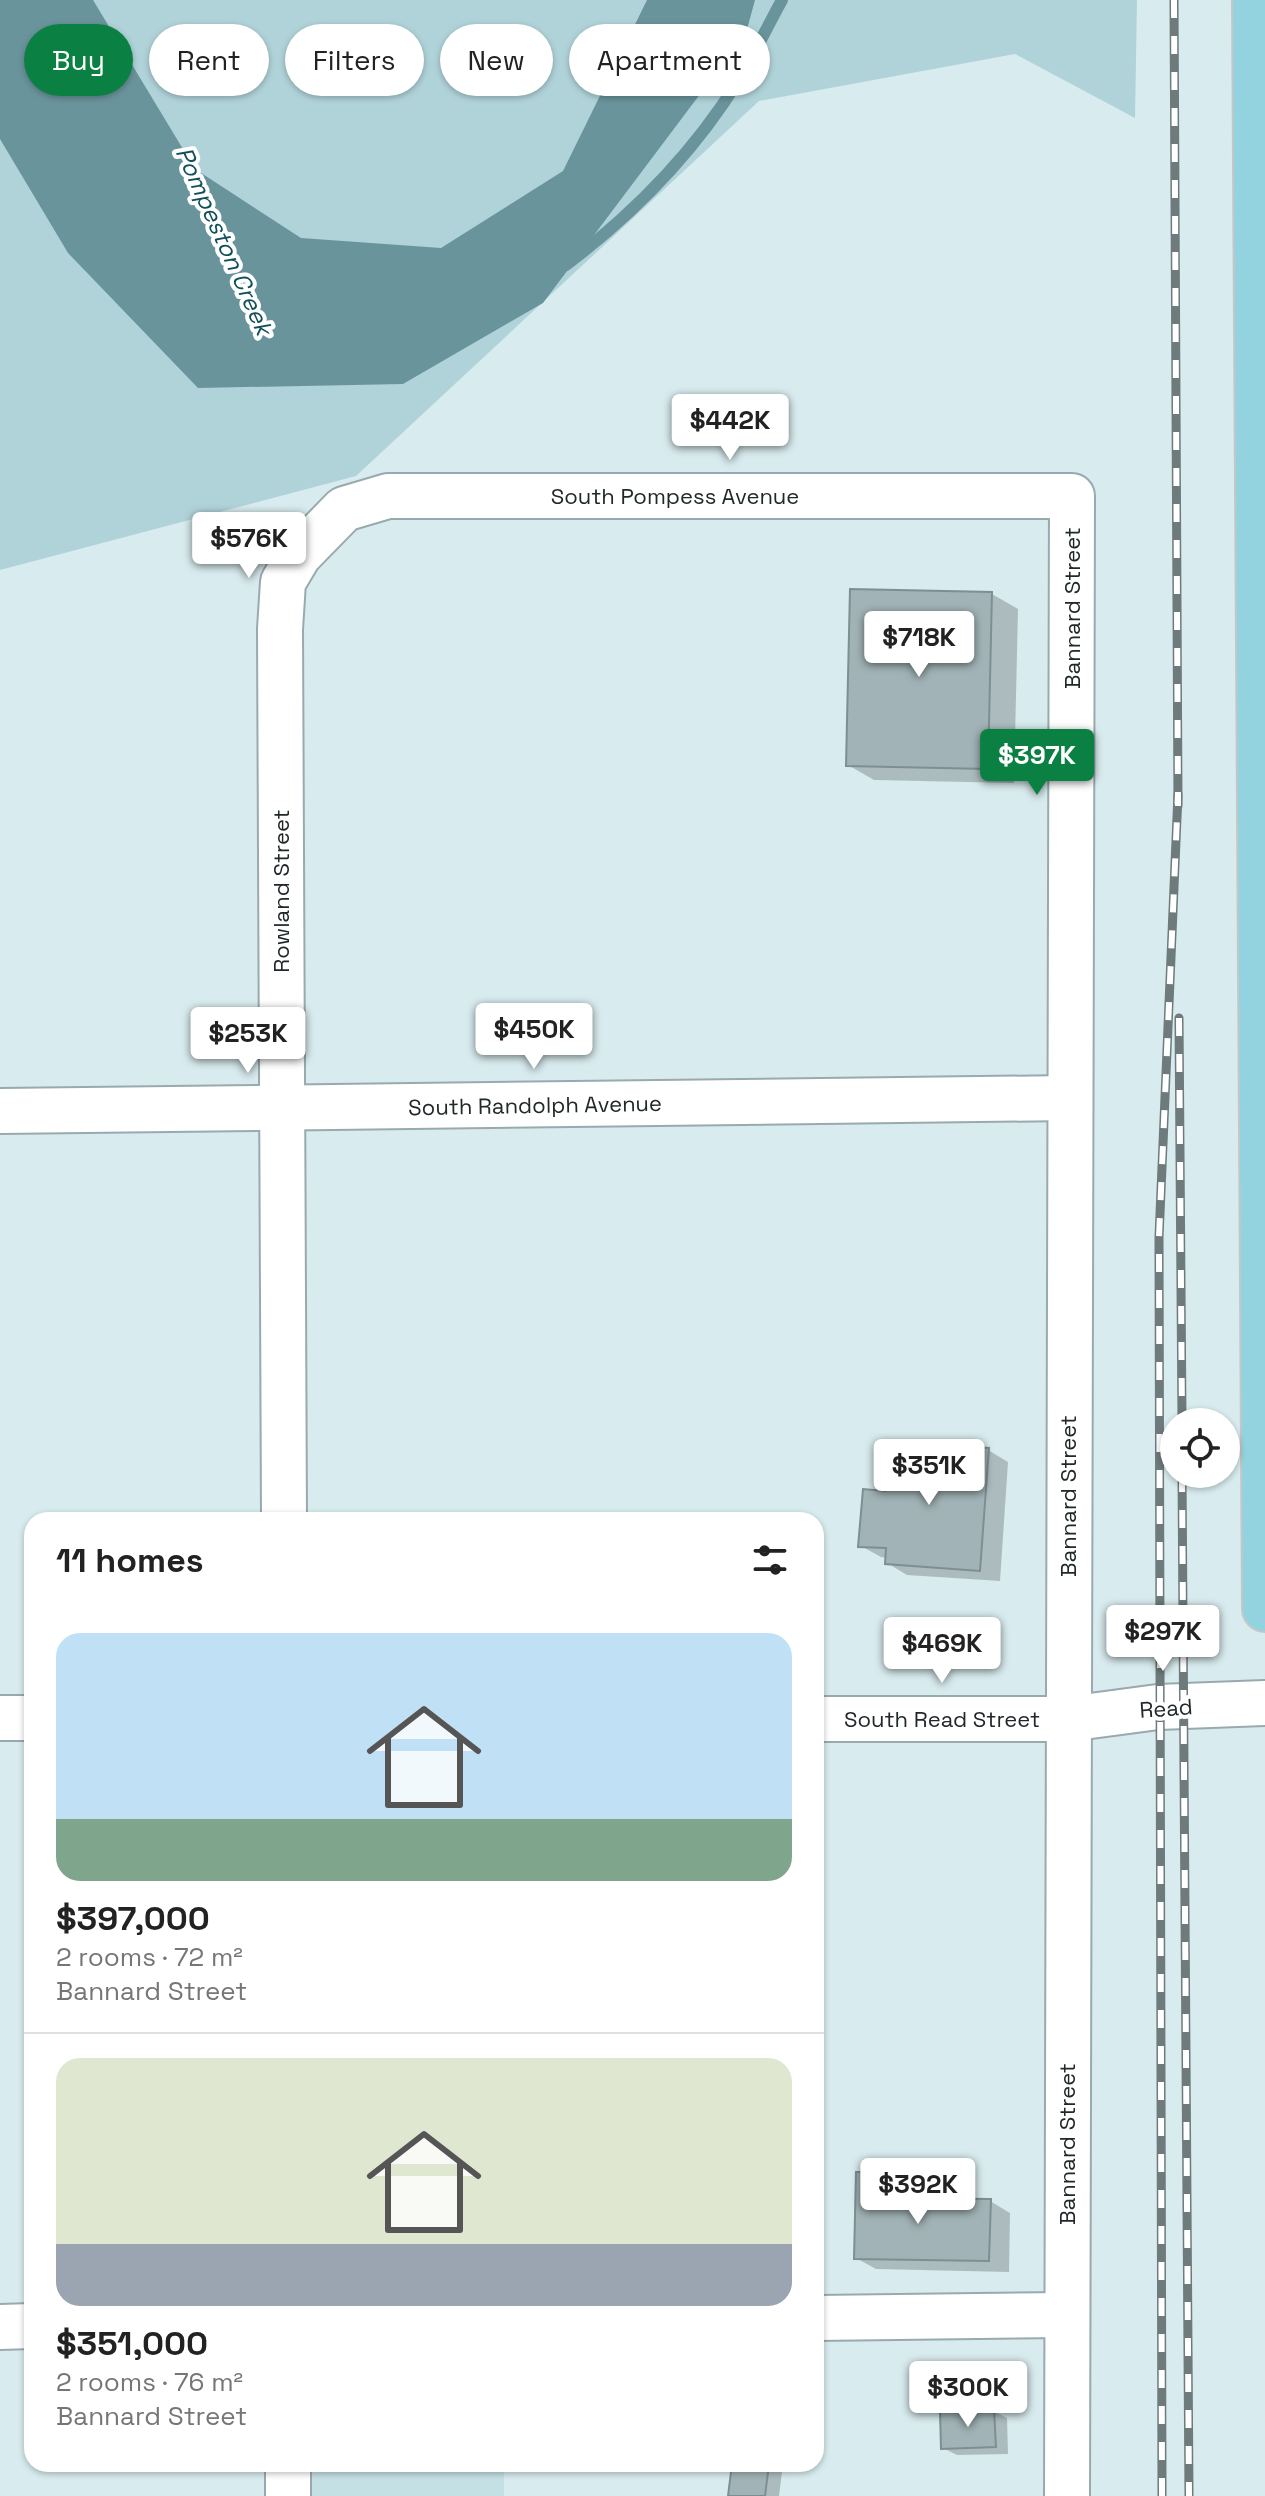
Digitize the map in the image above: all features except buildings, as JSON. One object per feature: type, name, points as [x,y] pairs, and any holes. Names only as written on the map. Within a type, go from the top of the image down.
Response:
[{"type":"main road","points":[[1255,0],[1261,473],[1265,1609]]},
{"type":"street","name":"South Pompess Avenue","points":[[299,555],[344,509],[388,496],[1072,496]]},
{"type":"street","name":"Bannard Street","points":[[1067,2496],[1072,496]]},
{"type":"street","name":"Rowland Street","points":[[284,1512],[280,629],[283,582],[299,555]]},
{"type":"street","name":"South Randolph Avenue","points":[[0,1111],[1069,1098]]},
{"type":"street","name":"Read","points":[[1068,1719],[1158,1707],[1265,1703]]},
{"type":"street","points":[[0,1718],[24,1718]]},
{"type":"street","name":"South Read Street","points":[[824,1719],[1068,1719]]},
{"type":"street","points":[[824,2318],[1066,2315]]},
{"type":"street","points":[[0,2327],[24,2326]]},
{"type":"street","points":[[288,2472],[288,2496]]},
{"type":"shaded area","points":[[0,0],[1137,0],[1135,118],[1015,54],[759,101],[356,476],[0,570]]},
{"type":"shaded area","points":[[292,2472],[504,2472],[504,2496],[292,2496]]},
{"type":"water","points":[[0,0],[93,0],[107,24],[24,24],[24,96],[133,96],[133,66],[195,169],[301,238],[441,248],[563,171],[600,96],[699,96],[543,303],[403,384],[198,388],[68,253],[0,139]]},
{"type":"water","points":[[647,0],[755,0],[748,24],[635,24]]},
{"type":"waterway","name":"Pompeston Creek","points":[[566,265],[638,204],[702,133],[738,81],[782,0]]},
{"type":"railway","points":[[1174,0],[1178,806]]},
{"type":"railway","points":[[1162,2496],[1159,1237],[1178,794]]},
{"type":"railway","points":[[1179,1018],[1182,1408]]},
{"type":"railway","points":[[1182,1488],[1189,2496]]}]
